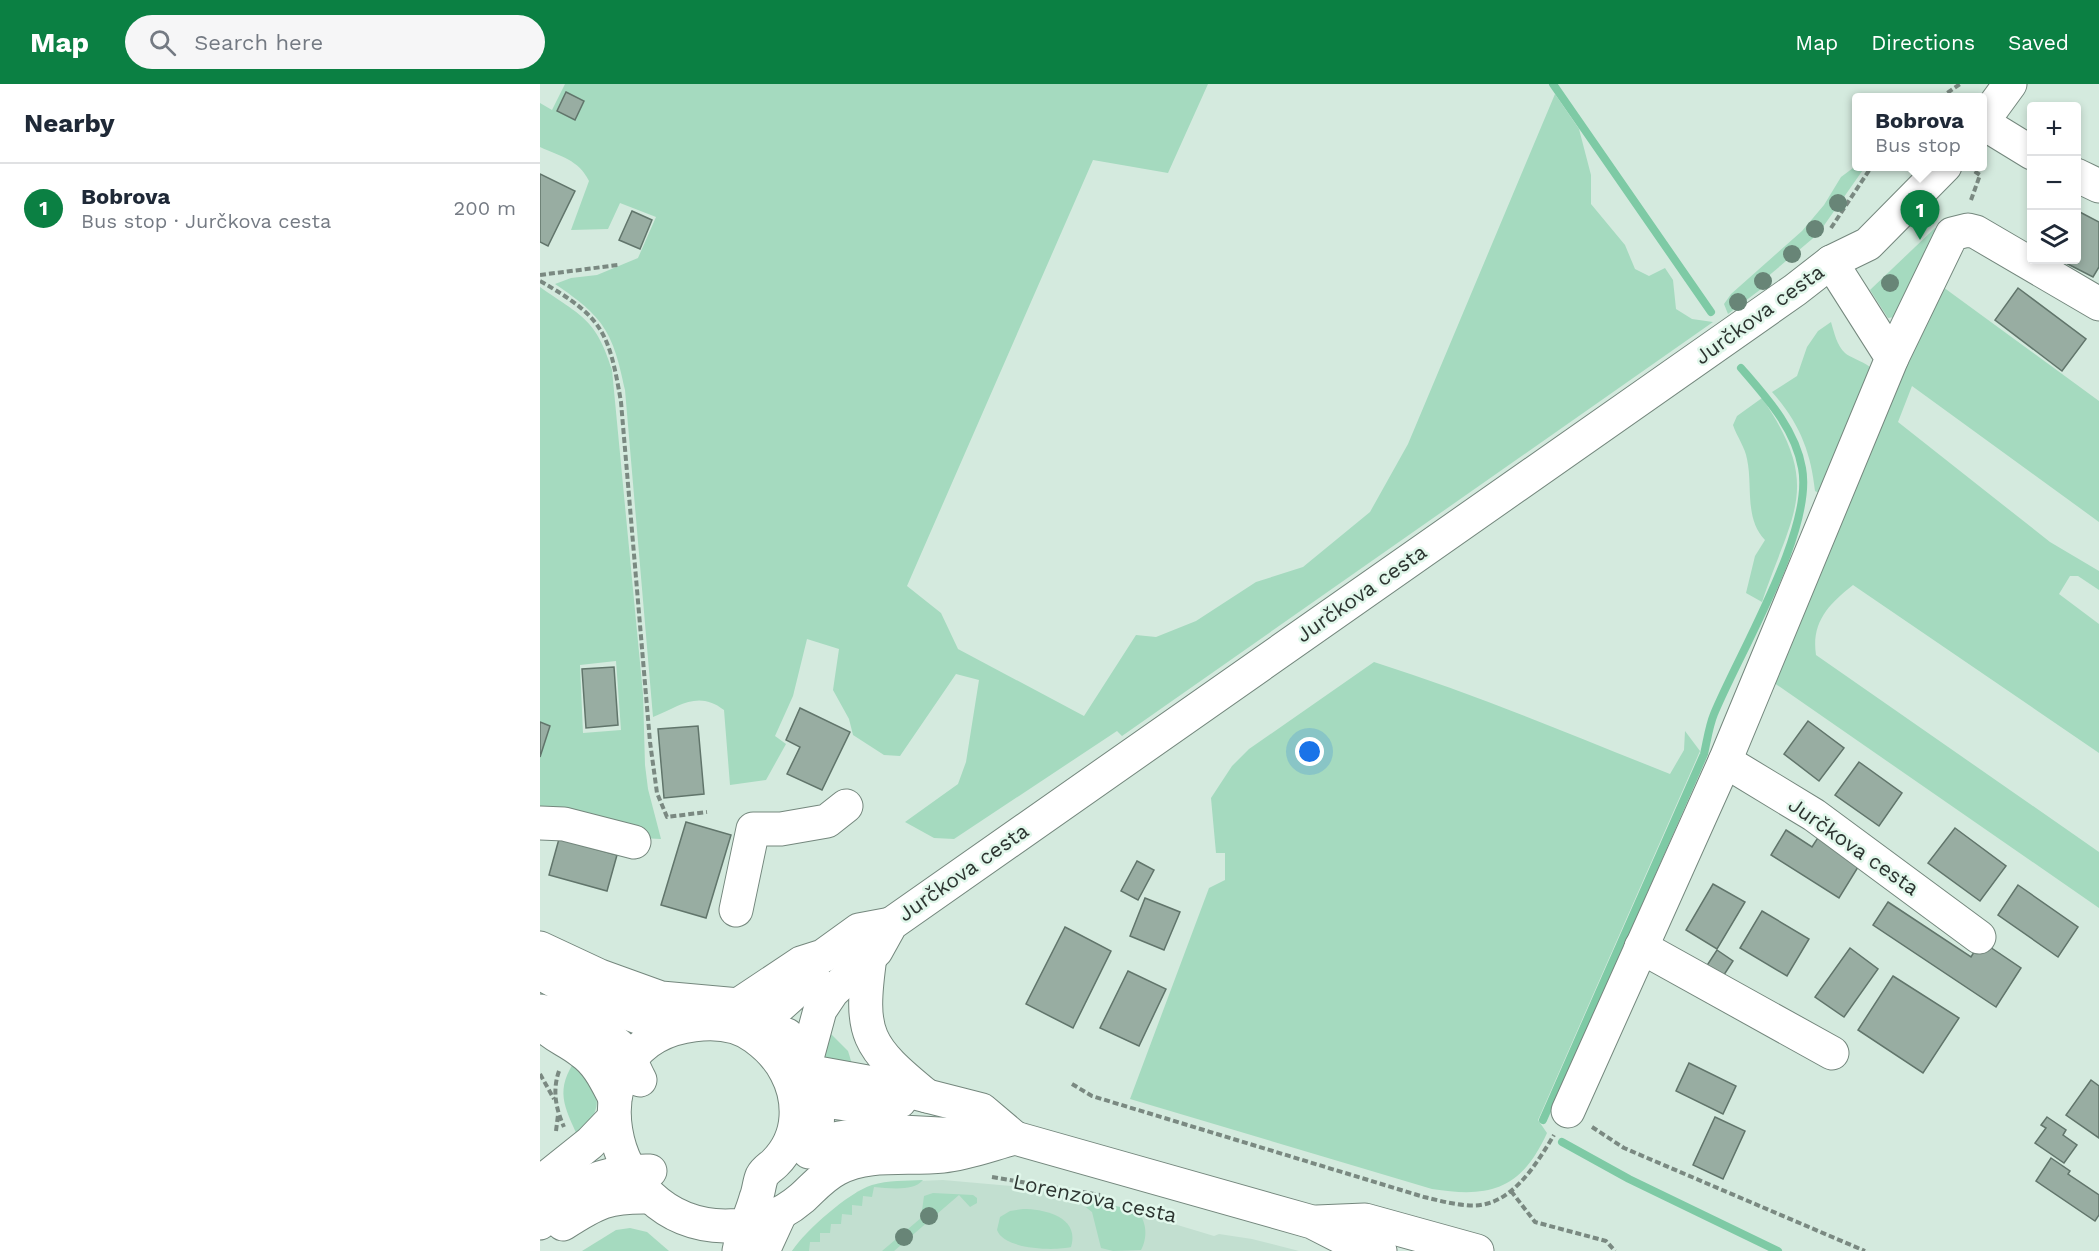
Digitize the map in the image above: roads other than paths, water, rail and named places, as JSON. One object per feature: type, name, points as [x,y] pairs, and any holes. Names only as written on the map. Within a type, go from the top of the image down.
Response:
[{"type":"street","points":[[1987,116],[2010,84]]},
{"type":"street","points":[[1987,125],[2027,150]]},
{"type":"street","name":"Jurčkova cesta","points":[[1830,262],[1855,230],[1916,171]]},
{"type":"street","name":"Jurčkova cesta","points":[[807,1080],[820,1010],[840,984],[870,957],[891,924],[1795,290],[1830,262],[1868,244],[1940,171]]},
{"type":"street","points":[[2081,177],[2099,186]]},
{"type":"street","points":[[1569,1111],[1725,761],[1892,358],[1952,234],[1977,232],[2099,304]]},
{"type":"street","name":"Jurčkova cesta","points":[[1830,262],[1892,358]]},
{"type":"street","name":"Jurčkova cesta","points":[[1725,761],[1814,816],[1979,937]]},
{"type":"street","points":[[736,910],[753,830],[781,829],[827,820],[846,806]]},
{"type":"street","points":[[540,823],[564,824],[634,842]]},
{"type":"street","name":"Jurčkova cesta","points":[[625,1090],[669,1054],[694,1046],[731,1049],[751,1019],[814,975],[823,956],[859,930],[891,924]]},
{"type":"street","points":[[1641,947],[1832,1053]]},
{"type":"street","points":[[540,948],[600,976],[661,998],[751,1019],[787,1036],[807,1080],[817,1127],[809,1152],[793,1176],[782,1186],[757,1228]]},
{"type":"street","name":"Jurčkova cesta","points":[[870,957],[864,1002],[867,1026],[883,1057],[927,1096]]},
{"type":"street","points":[[540,973],[599,1003],[670,1029]]},
{"type":"street","points":[[540,1011],[568,1017],[607,1036],[625,1052],[625,1090],[616,1134],[665,1209],[696,1236],[725,1226],[757,1228]]},
{"type":"street","points":[[540,1183],[590,1143],[625,1090],[646,1044],[670,1029],[710,1023],[726,1024],[751,1019]]},
{"type":"street","points":[[540,1022],[553,1036],[576,1047],[625,1090],[636,1108],[636,1121],[643,1149],[644,1179]]},
{"type":"street","points":[[757,1228],[763,1173],[783,1155],[790,1141],[807,1080]]},
{"type":"street","name":"Lorenzova cesta","points":[[807,1080],[884,1084],[982,1110],[1015,1138]]},
{"type":"street","name":"Lorenzova cesta","points":[[809,1152],[839,1138],[883,1131],[1015,1138],[1312,1222],[1358,1245],[1380,1251]]},
{"type":"street","name":"Lorenzova cesta","points":[[757,1228],[838,1168],[883,1158],[944,1156],[1015,1138]]},
{"type":"street","points":[[540,1223],[548,1209],[604,1174],[644,1179],[705,1201],[734,1204],[757,1228]]},
{"type":"street","points":[[540,1232],[559,1227],[598,1202],[615,1197],[644,1179]]},
{"type":"street","name":"Lorenzova cesta","points":[[1312,1222],[1365,1220],[1477,1251]]},
{"type":"waterway","points":[[1553,84],[1711,312]]},
{"type":"waterway","points":[[1543,1120],[1704,754],[1714,714],[1772,591],[1797,524],[1803,494],[1802,468],[1798,453],[1778,414],[1741,368]]},
{"type":"waterway","points":[[1562,1142],[1629,1179],[1778,1251]]},
{"type":"place","name":"Bobrova","points":[[1920,240]]}]
